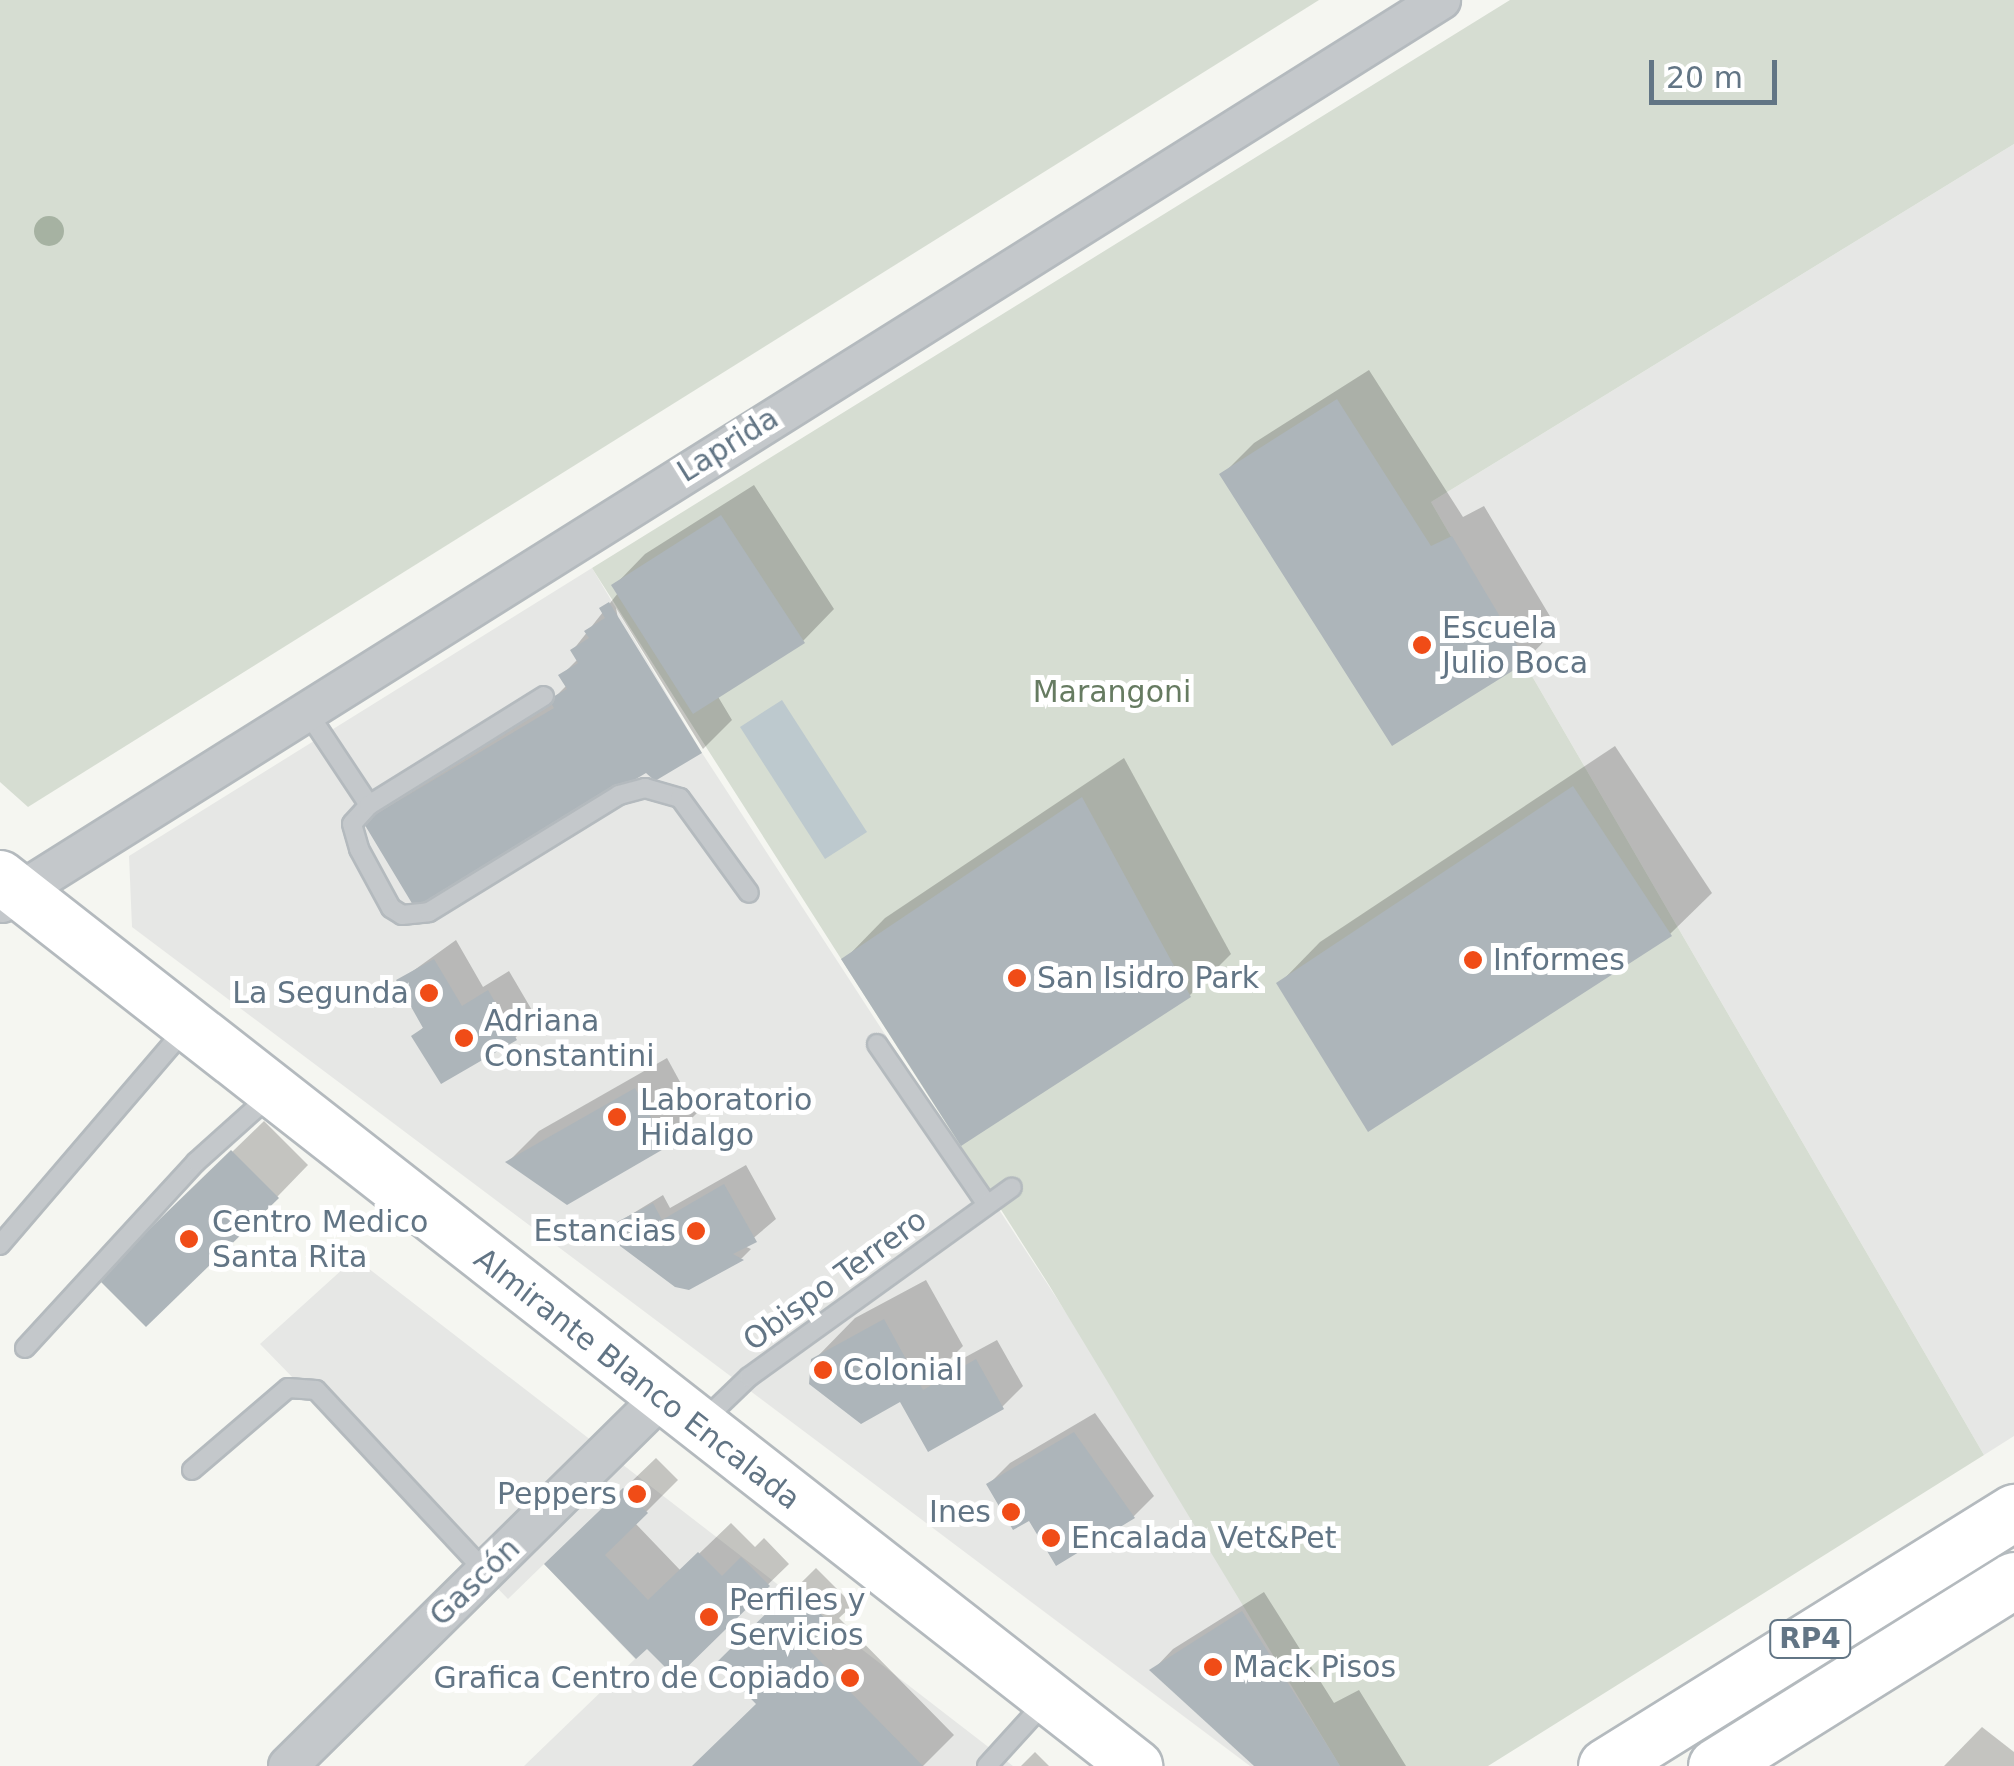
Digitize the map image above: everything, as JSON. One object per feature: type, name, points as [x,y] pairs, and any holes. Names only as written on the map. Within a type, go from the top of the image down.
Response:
[{"type":"main road","name":"Almirante Blanco Encalada","points":[[5,891],[188,1026],[1136,1766]]},
{"type":"main road","name":"RP4","points":[[1606,1766],[2014,1512]]},
{"type":"main road","name":"RP4","points":[[1716,1766],[2014,1580]]},
{"type":"street","name":"Laprida","points":[[5,891],[305,710],[1441,0]]},
{"type":"street","name":"Gascón","points":[[288,1766],[484,1572],[679,1412]]},
{"type":"lane","points":[[544,696],[368,805],[352,824],[358,850],[391,908],[402,914],[429,912],[619,795],[645,788],[680,798],[749,893]]},
{"type":"lane","points":[[305,710],[368,805]]},
{"type":"lane","points":[[0,1246],[188,1026]]},
{"type":"lane","points":[[877,1044],[986,1203]]},
{"type":"lane","points":[[24,1348],[196,1162],[273,1093]]},
{"type":"lane","name":"Obispo Terrero","points":[[679,1412],[749,1377],[1012,1187]]},
{"type":"lane","points":[[192,1470],[288,1388],[316,1390],[484,1572]]},
{"type":"lane","points":[[987,1766],[1048,1699]]},
{"type":"shaded area","points":[[2014,144],[2014,1436],[1984,1455],[1431,502]]},
{"type":"shaded area","points":[[592,568],[702,753],[1361,1766],[1250,1766],[132,927],[129,856]]},
{"type":"shaded area","points":[[782,700],[867,832],[825,859],[740,727]]},
{"type":"shaded area","points":[[355,1258],[1013,1766],[524,1766],[635,1659],[544,1564],[508,1599],[260,1344]]},
{"type":"green space","points":[[0,0],[1319,0],[28,807],[0,782]]},
{"type":"green space","name":"Marangoni","points":[[1510,0],[2014,0],[2014,144],[1431,502],[1984,1455],[1488,1766],[1340,1766],[1049,1285],[592,568]]},
{"type":"building","points":[[1337,399],[1431,546],[1452,536],[1527,662],[1392,746],[1219,474]]},
{"type":"building","points":[[721,515],[805,643],[693,714],[611,585]]},
{"type":"building","points":[[609,602],[702,753],[655,781],[646,773],[416,910],[363,822],[554,708],[549,699],[567,689],[558,675],[578,663],[570,650],[589,638],[584,631],[605,618],[599,608]]},
{"type":"building","name":"Informes","points":[[1573,786],[1672,936],[1368,1132],[1276,983]]},
{"type":"building","name":"San Isidro Park","points":[[1082,797],[1191,997],[961,1146],[841,959]]},
{"type":"building","name":"Adriana Constantini","points":[[434,959],[462,1006],[488,990],[517,1040],[441,1084],[411,1036],[423,1028],[396,980]]},
{"type":"building","name":"Laboratorio Hidalgo","points":[[635,1088],[667,1147],[567,1205],[505,1162]]},
{"type":"building","name":"Centro Medico Santa Rita","points":[[231,1150],[279,1198],[146,1327],[98,1279]]},
{"type":"building","name":"Estancias","points":[[724,1184],[757,1242],[733,1254],[744,1260],[689,1290],[675,1287],[600,1231],[653,1203],[662,1220]]},
{"type":"building","points":[[884,1319],[923,1390],[976,1359],[1004,1409],[928,1452],[900,1402],[861,1424],[809,1384],[811,1359]]},
{"type":"building","points":[[1074,1432],[1135,1518],[1056,1566],[1029,1521],[1013,1530],[986,1484]]},
{"type":"building","points":[[623,1488],[648,1513],[605,1555],[648,1600],[698,1552],[722,1576],[741,1557],[770,1586],[676,1678],[647,1649],[636,1659],[544,1564]]},
{"type":"building","points":[[793,1587],[834,1627],[810,1651],[923,1766],[692,1766],[756,1704],[716,1663]]},
{"type":"building","points":[[1242,1611],[1340,1766],[1254,1766],[1149,1670]]},
{"type":"place","name":"Escuela Julio Boca","points":[[1422,645]]},
{"type":"place","name":"Informes","points":[[1473,960]]},
{"type":"place","name":"San Isidro Park","points":[[1017,978]]},
{"type":"place","name":"La Segunda","points":[[429,993]]},
{"type":"place","name":"Adriana Constantini","points":[[464,1038]]},
{"type":"place","name":"Laboratorio Hidalgo","points":[[617,1117]]},
{"type":"place","name":"Estancias","points":[[696,1231]]},
{"type":"place","name":"Centro Medico Santa Rita","points":[[189,1239]]},
{"type":"place","name":"Colonial","points":[[823,1370]]},
{"type":"place","name":"Peppers","points":[[637,1494]]},
{"type":"place","name":"Ines","points":[[1011,1512]]},
{"type":"place","name":"Encalada Vet&Pet","points":[[1051,1538]]},
{"type":"place","name":"Perfiles y Servicios","points":[[709,1617]]},
{"type":"place","name":"Mack Pisos","points":[[1213,1667]]},
{"type":"place","name":"Grafica Centro de Copiado","points":[[850,1678]]}]
